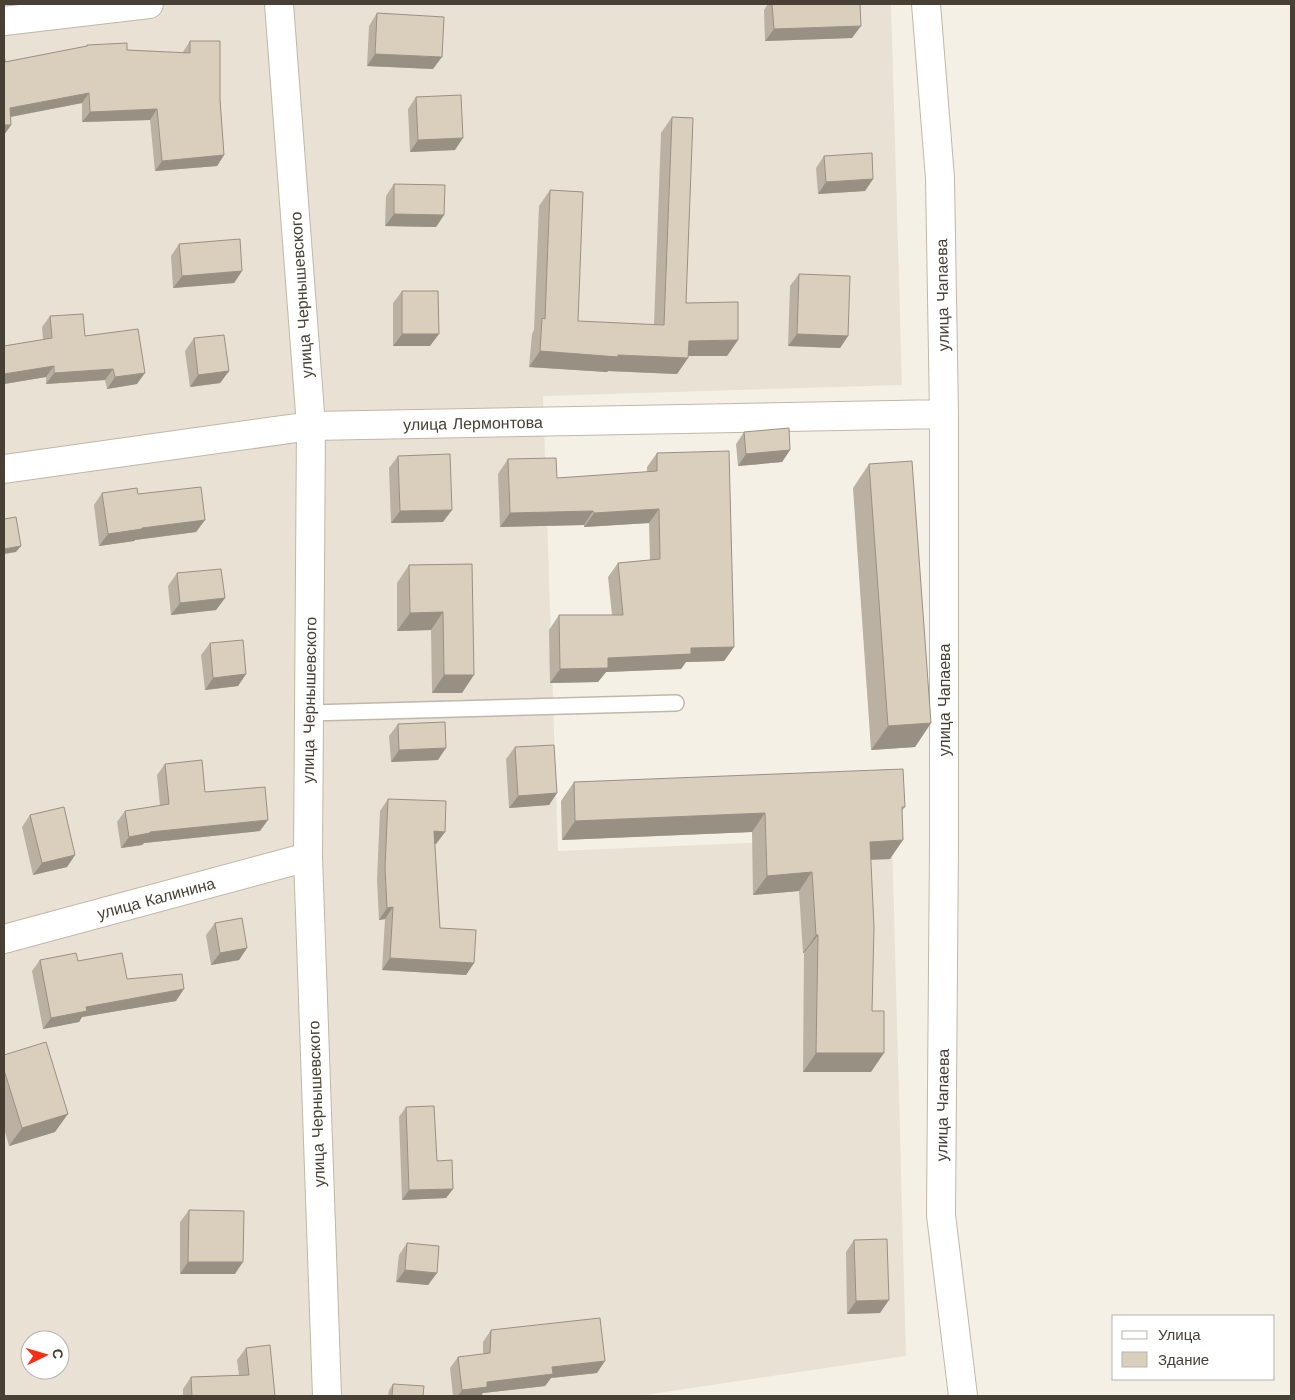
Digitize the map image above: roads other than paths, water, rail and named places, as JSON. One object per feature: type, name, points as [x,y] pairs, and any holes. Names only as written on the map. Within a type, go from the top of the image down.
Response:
[{"type":"street","points":[[4,21],[149,4]]},
{"type":"street","name":"улица Чернышевского","points":[[279,4],[311,426],[308,857],[327,1396]]},
{"type":"street","name":"улица Чапаева","points":[[926,4],[940,178],[944,414],[944,844],[941,1215],[964,1396]]},
{"type":"street","name":"улица Лермонтова","points":[[4,469],[311,426],[944,414]]},
{"type":"street","name":"улица Калинина","points":[[4,939],[308,857]]},
{"type":"lane","points":[[310,713],[676,703]]}]
